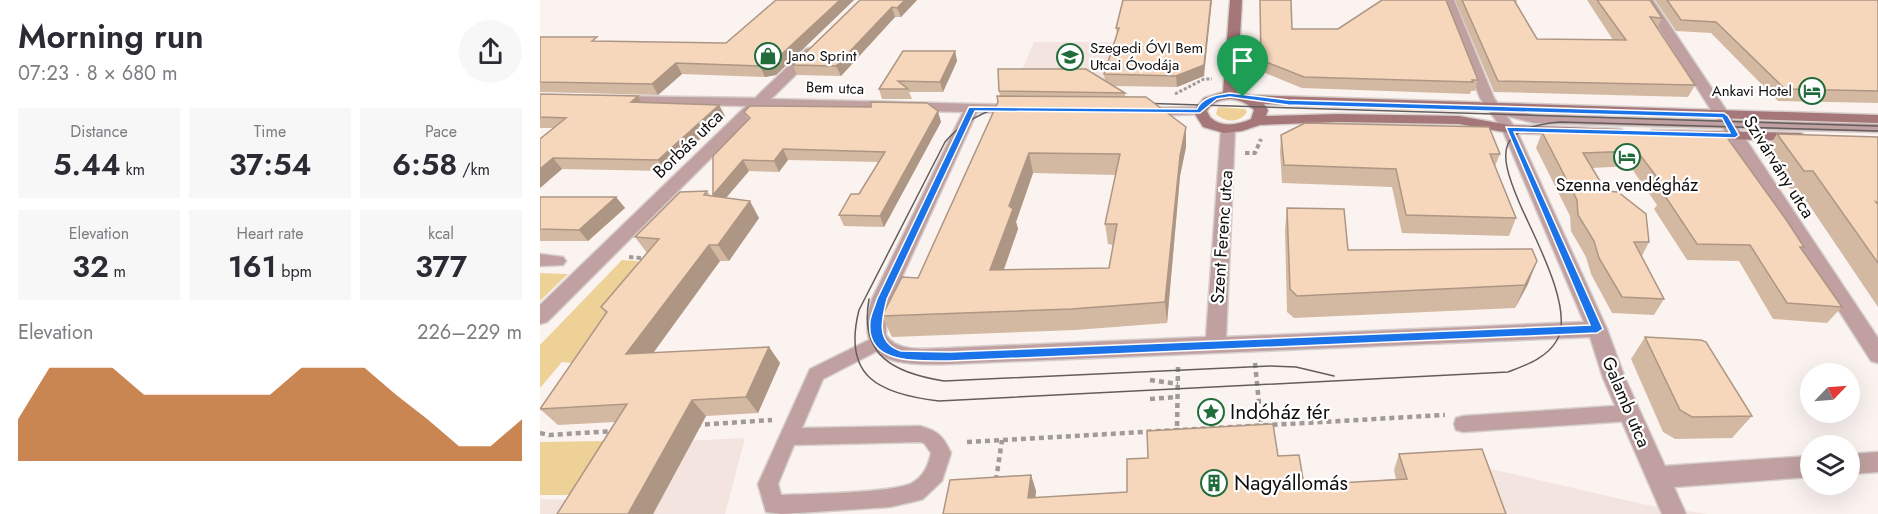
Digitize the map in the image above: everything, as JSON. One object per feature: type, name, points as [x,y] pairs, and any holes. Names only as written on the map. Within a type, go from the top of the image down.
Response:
[{"type":"street","points":[[1230,95],[1236,0]]},
{"type":"street","name":"Galamb utca","points":[[1448,0],[1492,108],[1509,129],[1597,329],[1614,378],[1674,514]]},
{"type":"street","name":"Szivárvány utca","points":[[1647,0],[1878,355]]},
{"type":"street","name":"Borbás utca","points":[[540,317],[823,40]]},
{"type":"street","points":[[1200,111],[1208,100],[1230,95],[1248,99],[1288,102],[1492,108],[1878,138]]},
{"type":"street","name":"Bem utca","points":[[598,99],[1031,110]]},
{"type":"street","points":[[1248,99],[1261,110],[1257,121]]},
{"type":"street","points":[[972,108],[882,299],[875,323],[879,342],[889,352],[901,355],[931,356],[1597,329]]},
{"type":"street","points":[[1127,111],[1200,111]]},
{"type":"street","points":[[1200,111],[1201,116],[1211,125],[1228,129],[1245,127],[1257,121],[1337,118],[1459,120],[1509,129],[1729,125],[1878,119]]},
{"type":"street","name":"Szent Ferenc utca","points":[[1216,345],[1228,129]]},
{"type":"street","points":[[1860,463],[1878,462]]},
{"type":"street","points":[[1658,477],[1800,468]]},
{"type":"lane","points":[[1492,108],[1534,119],[1878,128]]},
{"type":"lane","points":[[1509,129],[1534,119]]},
{"type":"lane","points":[[789,437],[920,434],[930,437],[937,444],[941,453],[940,464],[935,475],[926,485],[903,497],[773,505],[768,484],[816,374],[879,342]]},
{"type":"lane","points":[[1463,424],[1629,412]]},
{"type":"path","points":[[1174,94],[1204,79],[1215,78]]},
{"type":"path","points":[[1228,152],[1255,153],[1258,141],[1266,136]]},
{"type":"path","points":[[641,258],[644,263],[643,270]]},
{"type":"path","points":[[1254,357],[1262,424]]},
{"type":"path","points":[[1177,429],[1178,360]]},
{"type":"path","points":[[1150,380],[1178,384]]},
{"type":"path","points":[[1150,399],[1178,397]]},
{"type":"path","points":[[967,442],[1446,415],[1463,424]]},
{"type":"path","points":[[691,426],[797,418]]},
{"type":"path","points":[[1231,436],[1262,424]]},
{"type":"path","points":[[1177,429],[1194,436]]},
{"type":"path","points":[[540,433],[549,435],[620,430]]},
{"type":"path","points":[[996,482],[1002,440]]},
{"type":"shaded area","name":"Szegedi ÓVI Bem Utcai Óvodája","points":[[1034,42],[1116,42],[1103,96],[1018,79]]},
{"type":"shaded area","points":[[1218,107],[1245,109],[1247,112],[1244,116],[1232,121],[1216,114]]},
{"type":"shaded area","points":[[622,260],[638,261],[636,276],[573,363],[562,362],[540,388],[540,345]]},
{"type":"shaded area","points":[[540,273],[568,274],[540,301]]},
{"type":"shaded area","points":[[745,438],[725,514],[540,514],[540,499],[570,500],[621,444]]},
{"type":"shaded area","points":[[603,441],[569,495],[540,495],[540,442]]},
{"type":"shaded area","points":[[1474,465],[1642,504],[1707,514],[954,514],[1034,513],[1275,472],[1301,501]]},
{"type":"building","points":[[776,0],[840,0],[771,64],[760,66],[676,63],[652,84],[540,82],[540,37],[597,37],[592,41],[726,43]]},
{"type":"building","points":[[860,0],[905,0],[897,8],[892,7],[836,66],[793,65]]},
{"type":"building","points":[[1123,0],[1211,0],[1204,65],[1176,76],[1104,74],[1119,28],[1116,28]]},
{"type":"building","points":[[1260,0],[1291,0],[1292,29],[1338,29],[1382,0],[1446,0],[1478,80],[1472,80],[1473,82],[1304,77],[1261,60]]},
{"type":"building","points":[[1462,0],[1514,0],[1537,39],[1626,40],[1597,0],[1650,0],[1662,18],[1650,17],[1695,85],[1498,81]]},
{"type":"building","points":[[1667,0],[1878,0],[1878,91],[1785,89],[1716,22],[1681,20]]},
{"type":"building","points":[[903,51],[955,51],[940,82],[898,81],[908,89],[879,89]]},
{"type":"building","points":[[998,69],[1086,69],[1125,93],[999,91]]},
{"type":"building","points":[[540,94],[638,96],[631,102],[719,105],[658,160],[553,158],[540,169],[540,139],[566,118],[540,117]]},
{"type":"building","points":[[997,96],[1146,97],[1186,127],[1180,156],[1165,302],[1071,309],[882,316],[902,277],[918,278],[998,102]],"holes":[[[1029,153],[1120,154],[1105,224],[1117,224],[1109,268],[990,270],[1013,209],[1009,206]]]},
{"type":"building","points":[[871,102],[927,103],[938,111],[880,216],[839,215],[851,194],[859,194],[885,152],[783,149],[774,161],[743,160],[713,195],[713,156],[750,118],[744,112],[750,106],[871,107]]},
{"type":"building","points":[[1305,123],[1489,127],[1500,154],[1490,154],[1516,218],[1406,215],[1396,169],[1284,165],[1281,135]]},
{"type":"building","points":[[1542,132],[1675,133],[1675,135],[1726,136],[1787,221],[1804,247],[1800,247],[1842,307],[1787,303],[1750,245],[1697,244],[1663,193],[1669,193],[1637,151],[1583,153],[1606,191],[1618,192],[1646,214],[1649,242],[1634,242],[1664,299],[1622,297],[1599,258],[1594,241],[1578,215],[1577,200]]},
{"type":"building","points":[[1777,134],[1878,137],[1878,203],[1876,202],[1878,205],[1878,263],[1813,171],[1804,171]]},
{"type":"building","points":[[707,191],[704,195],[750,201],[718,245],[709,245],[626,354],[769,347],[746,397],[692,400],[628,514],[557,514],[627,404],[540,409],[607,312],[601,307],[659,239],[635,237],[680,192]]},
{"type":"building","points":[[540,197],[616,197],[579,230],[540,229]]},
{"type":"building","points":[[1287,208],[1344,209],[1348,250],[1532,249],[1537,261],[1525,285],[1297,296],[1290,289]]},
{"type":"building","points":[[1645,337],[1706,342],[1752,416],[1692,417],[1680,410]]},
{"type":"building","name":"Nagyállomás","points":[[1273,424],[1278,456],[1299,455],[1304,485],[1407,479],[1399,454],[1482,449],[1506,514],[943,514],[950,480],[1031,475],[1028,498],[1127,492],[1127,459],[1148,458],[1147,431]]},
{"type":"tram line","points":[[1137,103],[1878,126]]},
{"type":"tram line","points":[[1012,104],[975,117],[945,142],[859,310],[855,333],[856,352],[861,366],[870,378],[883,387],[918,398],[939,401],[1508,372],[1548,352],[1557,340],[1561,326],[1560,310],[1550,271],[1519,202],[1507,168],[1508,145],[1514,136],[1539,125],[1560,122],[1878,131]]},
{"type":"tram line","points":[[869,299],[867,319],[869,335],[875,348],[884,358],[910,373],[944,381],[1270,366],[1296,367],[1334,376]]},
{"type":"place","name":"Jano Sprint","points":[[768,56]]},
{"type":"place","name":"Szegedi ÓVI Bem Utcai Óvodája","points":[[1070,57]]},
{"type":"place","name":"Ankavi Hotel","points":[[1812,91]]},
{"type":"place","name":"Szenna vendégház","points":[[1627,157]]},
{"type":"place","name":"Indóház tér","points":[[1211,412]]},
{"type":"place","name":"Nagyállomás","points":[[1214,483]]},
{"type":"route","points":[[1230,95],[1243,97],[1288,102],[1689,113],[1724,116],[1735,135],[1509,129],[1597,329],[950,356],[901,355],[889,352],[879,342],[875,323],[882,299],[972,108],[1200,111],[1208,100],[1230,95]]}]
